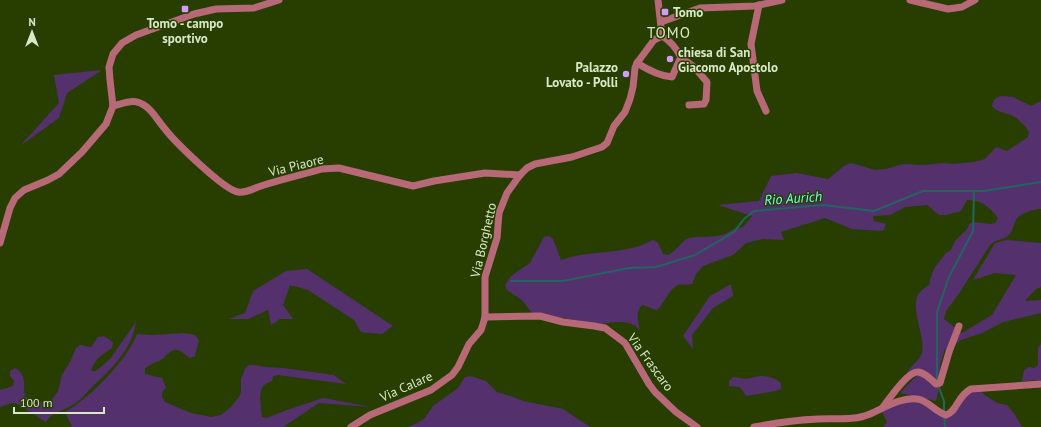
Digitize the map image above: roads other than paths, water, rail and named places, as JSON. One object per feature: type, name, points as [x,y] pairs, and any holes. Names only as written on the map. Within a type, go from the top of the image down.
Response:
[{"type":"street","points":[[0,243],[10,208],[15,198],[24,190],[59,174],[106,124],[114,106],[109,66],[113,54],[122,43],[136,35],[194,14],[216,9],[254,8],[279,0]]},
{"type":"street","points":[[658,0],[662,36],[674,45],[681,57],[694,67],[707,82],[706,100],[704,104],[689,105]]},
{"type":"street","points":[[661,22],[700,8],[758,6],[782,0]]},
{"type":"street","points":[[910,0],[948,9],[962,7],[975,0]]},
{"type":"street","points":[[758,6],[751,44],[757,91],[766,111]]},
{"type":"street","name":"Via Borghetto","points":[[485,317],[485,277],[497,238],[499,213],[507,194],[520,175],[534,164],[572,157],[602,147],[607,143],[614,126],[625,112],[630,99],[637,63],[654,40],[662,36]]},
{"type":"street","points":[[637,63],[649,70],[672,77],[681,57]]},
{"type":"street","name":"Via Piaore","points":[[114,106],[132,102],[143,105],[149,109],[175,140],[212,176],[232,191],[246,192],[322,169],[332,168],[347,170],[412,186],[485,173],[520,175]]},
{"type":"street","name":"Via Frascaro","points":[[485,317],[540,316],[563,322],[605,328],[625,343],[655,392],[676,412],[697,427]]},
{"type":"street","name":"Via Calare","points":[[352,427],[370,415],[423,394],[439,385],[452,375],[458,367],[469,344],[481,330],[485,317]]},
{"type":"street","points":[[883,408],[905,379],[914,372],[924,374],[936,384],[940,383],[949,352],[959,326]]},
{"type":"street","points":[[754,427],[817,419],[857,418],[903,400],[918,399],[927,402],[942,414],[946,415],[953,410],[959,398],[971,389],[1041,384]]},
{"type":"waterway","name":"Rio Aurich","points":[[511,281],[563,281],[629,268],[656,267],[695,255],[734,232],[744,219],[754,211],[823,205],[874,211],[923,191],[984,191],[1041,182]]},
{"type":"waterway","points":[[937,381],[937,312],[949,277],[973,231],[974,191]]},
{"type":"waterway","points":[[938,385],[944,401],[944,412]]},
{"type":"waterway","points":[[944,416],[945,427]]},
{"type":"place","name":"Tomo - campo sportivo","points":[[185,9]]},
{"type":"place","name":"Tomo","points":[[665,12]]},
{"type":"place","name":"chiesa di San Giacomo Apostolo","points":[[670,59]]},
{"type":"place","name":"Palazzo Lovato - Polli","points":[[626,74]]},
{"type":"district","name":"TOMO","points":[[669,33]]}]
